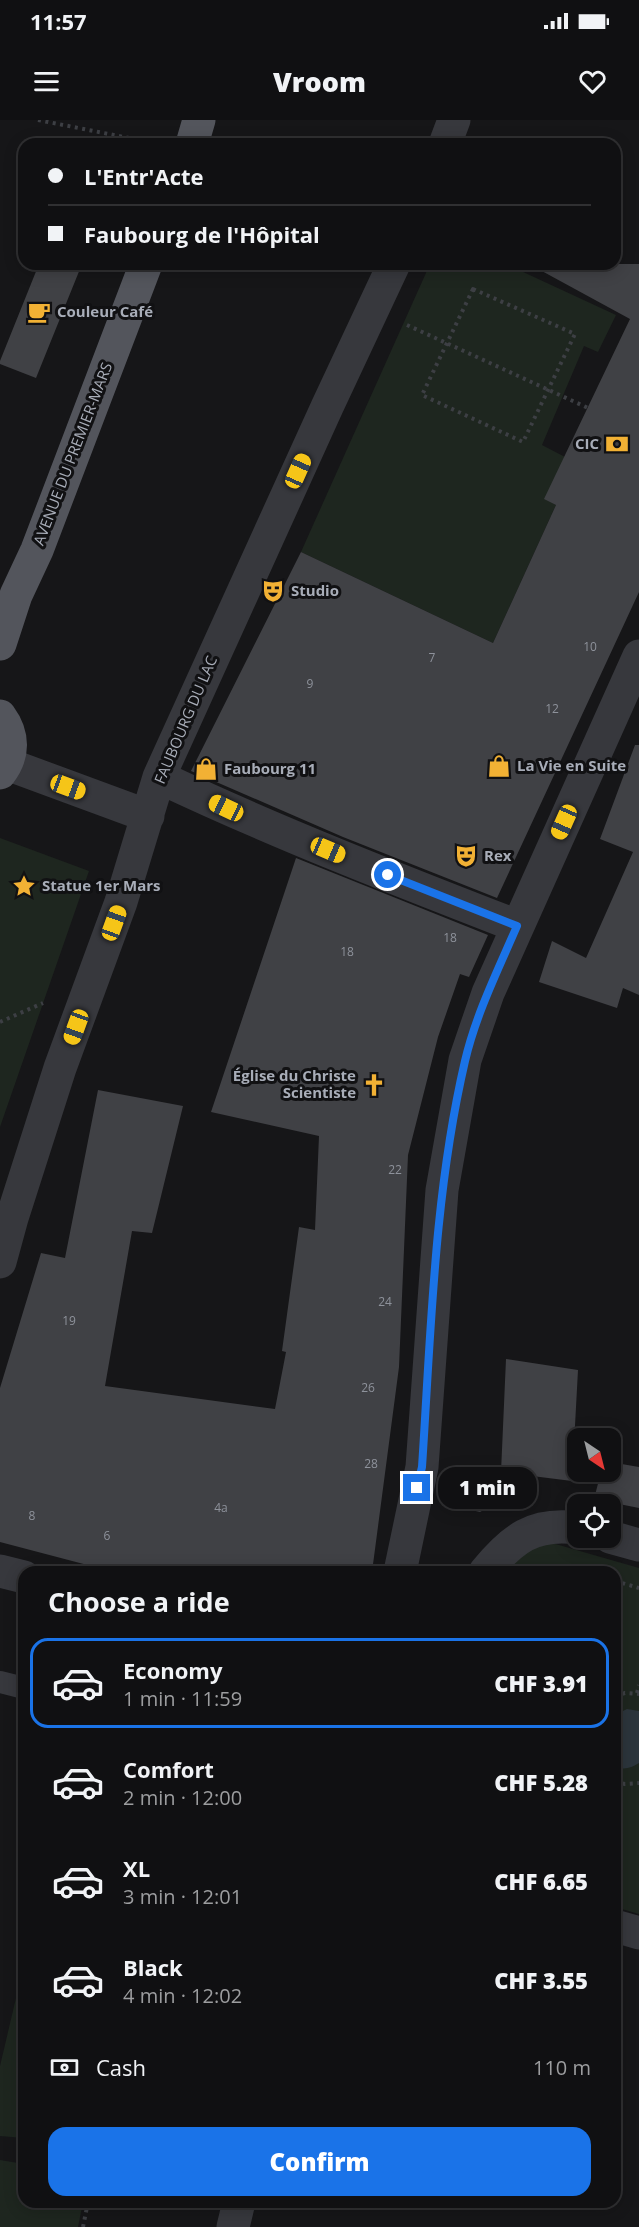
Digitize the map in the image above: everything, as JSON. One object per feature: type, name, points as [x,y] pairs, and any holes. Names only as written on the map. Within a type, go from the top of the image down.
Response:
[{"type":"main road","points":[[194,138],[199,120]]},
{"type":"main road","name":"AVENUE DU PREMIER-MARS","points":[[0,644],[16,595],[41,539],[145,270]]},
{"type":"main road","points":[[0,716],[8,728],[11,740],[3,768]]},
{"type":"street","points":[[447,138],[454,120]]},
{"type":"street","name":"FAUBOURG DU LAC","points":[[0,1262],[60,1068],[122,902],[159,777],[391,270]]},
{"type":"street","points":[[401,1566],[422,1467],[442,1190],[465,1060],[488,993],[639,656]]},
{"type":"street","points":[[3,768],[148,816]]},
{"type":"street","points":[[159,777],[226,808],[517,926]]},
{"type":"street","points":[[490,1566],[504,1549],[521,1536],[542,1528],[567,1527]]},
{"type":"street","points":[[621,1540],[639,1545]]},
{"type":"street","points":[[0,1571],[18,1576]]},
{"type":"street","points":[[621,1928],[639,1933]]},
{"type":"street","points":[[233,2227],[238,2208]]},
{"type":"lane","points":[[0,1682],[18,1686]]},
{"type":"path","points":[[38,120],[129,138]]},
{"type":"path","points":[[473,289],[575,334],[523,442],[422,395],[445,344],[473,289]]},
{"type":"path","points":[[402,323],[588,408]]},
{"type":"path","points":[[0,1023],[33,1005],[44,1003]]},
{"type":"path","points":[[621,1583],[639,1588]]},
{"type":"path","points":[[621,1695],[638,1694],[639,1685]]},
{"type":"path","points":[[621,1783],[639,1783]]},
{"type":"path","points":[[83,2227],[87,2208]]},
{"type":"shaded area","points":[[427,270],[519,270],[616,315],[598,352],[584,346],[542,445],[565,457],[545,499],[556,505],[493,643],[301,552]]},
{"type":"shaded area","points":[[0,838],[89,871],[0,1127]]},
{"type":"shaded area","points":[[552,1543],[639,1568],[639,1914],[621,1909],[621,1566],[506,1566],[532,1548]]},
{"type":"shaded area","points":[[627,1709],[639,1711],[639,1763],[622,1768],[621,1768],[621,1712]]},
{"type":"shaded area","points":[[18,1990],[18,2138],[0,2136],[0,2066]]},
{"type":"shaded area","points":[[0,2160],[18,2163],[18,2208],[82,2208],[78,2227],[0,2227]]},
{"type":"building","points":[[621,264],[639,264],[639,592],[497,898],[343,837],[191,771],[301,552],[493,643],[556,505],[544,499],[630,319],[540,270],[621,270]]},
{"type":"building","points":[[37,270],[80,270],[36,378],[0,364]]},
{"type":"building","points":[[635,745],[639,745],[639,995],[623,988],[617,1008],[539,982],[552,941],[586,958],[633,852],[600,839]]},
{"type":"building","points":[[296,858],[488,935],[469,977],[460,974],[438,1037],[408,1155],[399,1367],[373,1566],[91,1566],[0,1542],[0,1388],[41,1253],[65,1258],[98,1090],[183,1106],[152,1233],[132,1231],[105,1386],[275,1409],[286,1352],[282,1351],[299,1227],[315,1230],[319,1136],[211,1112]]},
{"type":"building","points":[[506,1359],[578,1370],[575,1428],[567,1428],[567,1480],[501,1472]]},
{"type":"building","points":[[621,1464],[639,1467],[639,1508],[621,1504],[621,1494],[595,1494],[598,1482],[621,1482]]},
{"type":"building","points":[[468,1471],[526,1486],[480,1512],[458,1507]]},
{"type":"place","name":"Couleur Café","points":[[39,312]]},
{"type":"place","name":"CIC","points":[[617,444]]},
{"type":"place","name":"Studio","points":[[273,591]]},
{"type":"place","name":"La Vie en Suite","points":[[499,766]]},
{"type":"place","name":"Faubourg 11","points":[[206,769]]},
{"type":"place","name":"Rex","points":[[466,856]]},
{"type":"place","name":"Statue 1er Mars","points":[[24,886]]},
{"type":"place","name":"Église du Christe Scientiste","points":[[374,1085]]},
{"type":"route","points":[[388,875],[517,926],[488,993],[465,1060],[442,1190],[422,1467],[417,1488]]}]
